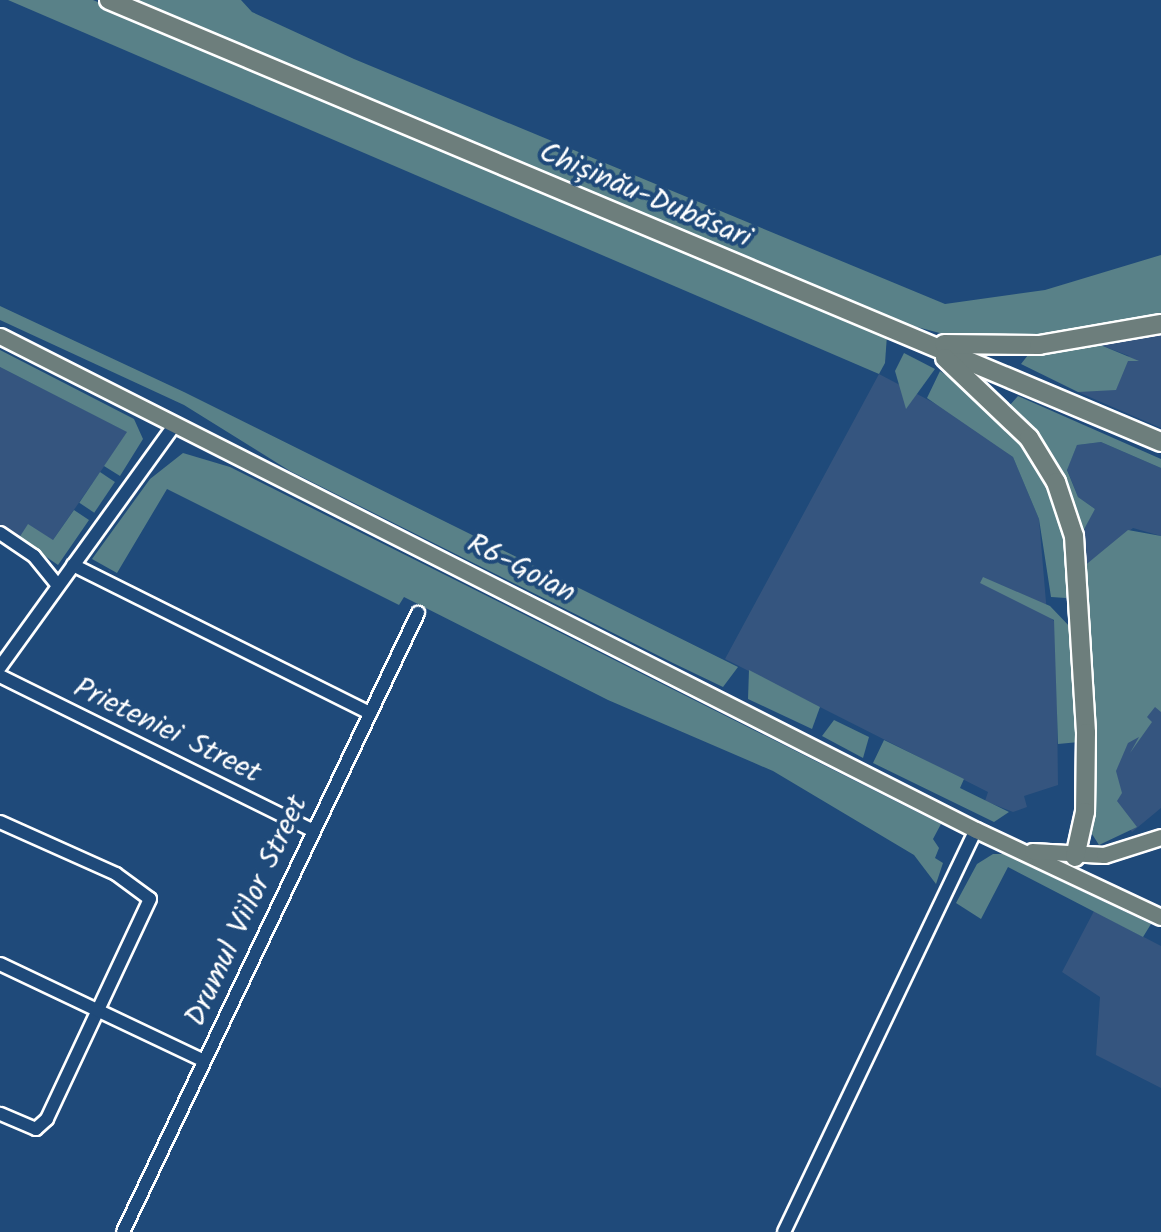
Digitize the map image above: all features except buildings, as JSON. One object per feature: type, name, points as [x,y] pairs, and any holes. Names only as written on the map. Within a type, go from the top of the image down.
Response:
[{"type":"highway","name":"Chișinău-Dubăsari","points":[[109,0],[1161,442]]},
{"type":"highway","points":[[925,342],[1016,347],[1161,324]]},
{"type":"highway","points":[[925,342],[1014,418],[1066,508],[1080,590],[1086,733],[1085,812],[1075,857]]},
{"type":"main road","name":"R6-Goian","points":[[0,336],[976,830],[1161,916]]},
{"type":"main road","points":[[1144,842],[1161,828]]},
{"type":"main road","name":"R6-Goian","points":[[1018,849],[1075,857],[1161,836]]},
{"type":"street","points":[[0,667],[175,424]]},
{"type":"street","points":[[0,533],[34,556],[58,586]]},
{"type":"street","points":[[73,566],[370,713]]},
{"type":"street","name":"Drumul Viilor Street","points":[[123,1232],[418,613]]},
{"type":"street","name":"Prieteniei Street","points":[[0,676],[312,830]]},
{"type":"street","points":[[0,822],[148,893],[42,1126],[0,1114]]},
{"type":"street","points":[[784,1232],[976,830]]},
{"type":"street","points":[[0,964],[204,1061]]},
{"type":"shaded area","points":[[1161,332],[1161,428],[1078,392],[1129,356],[1098,344]]},
{"type":"shaded area","points":[[0,367],[128,432],[53,540],[19,538],[0,529]]},
{"type":"shaded area","points":[[879,374],[957,415],[1013,457],[1039,519],[1047,614],[1056,623],[1058,785],[1024,796],[1027,807],[1013,812],[985,801],[988,792],[725,659]]},
{"type":"shaded area","points":[[1101,442],[1161,468],[1161,536],[1133,528],[1083,567],[1077,531],[1095,509],[1078,497],[1067,469],[1077,445]]},
{"type":"shaded area","points":[[1161,693],[1161,808],[1132,832],[1114,803],[1110,756]]},
{"type":"shaded area","points":[[1094,911],[1161,946],[1161,1088],[1096,1055],[1100,997],[1062,972]]},
{"type":"green space","points":[[8,0],[93,0],[887,335],[885,363],[879,374]]},
{"type":"green space","points":[[123,0],[241,0],[252,12],[354,59],[945,304],[1045,290],[1161,255],[1161,318],[1074,334],[970,341],[879,317]]},
{"type":"green space","points":[[0,306],[184,392],[738,667],[723,687],[673,663],[290,471],[184,405],[0,320]]},
{"type":"green space","points":[[1098,344],[1139,361],[1128,361],[1116,390],[1078,392],[1021,364],[1028,355]]},
{"type":"green space","points":[[0,350],[134,419],[143,439],[120,476],[104,466],[127,432],[0,367]]},
{"type":"green space","points":[[904,353],[935,369],[906,409],[895,371]]},
{"type":"green space","points":[[940,371],[991,404],[1044,472],[1068,538],[1066,598],[1051,597],[1039,519],[1013,457],[927,398]]},
{"type":"green space","points":[[1018,396],[1161,459],[1161,468],[1101,442],[1077,445],[1067,470],[1078,497],[1095,509],[1082,533],[1010,405]]},
{"type":"green space","points":[[183,453],[230,467],[941,824],[933,839],[939,848],[935,858],[943,863],[936,884],[914,855],[773,771],[608,700],[404,597],[399,605],[167,489],[117,573],[92,559],[150,479]]},
{"type":"green space","points":[[100,472],[115,482],[94,513],[79,503]]},
{"type":"green space","points":[[74,510],[89,520],[58,565],[19,538],[28,524],[53,540]]},
{"type":"green space","points":[[1128,530],[1161,536],[1161,712],[1155,707],[1147,717],[1152,722],[1130,753],[1139,737],[1128,743],[1116,771],[1122,793],[1117,801],[1137,827],[1099,845],[1092,834],[1083,567]]},
{"type":"green space","points":[[983,577],[1050,606],[1072,629],[1079,742],[1058,744],[1054,620],[980,583]]},
{"type":"green space","points":[[749,670],[820,707],[812,729],[748,699]]},
{"type":"green space","points":[[834,720],[869,737],[863,758],[822,736]]},
{"type":"green space","points":[[884,740],[964,779],[960,788],[1009,812],[994,822],[873,763]]},
{"type":"green space","points":[[993,854],[1004,854],[1151,924],[1143,937],[1008,867],[981,919],[956,903],[977,864]]}]
